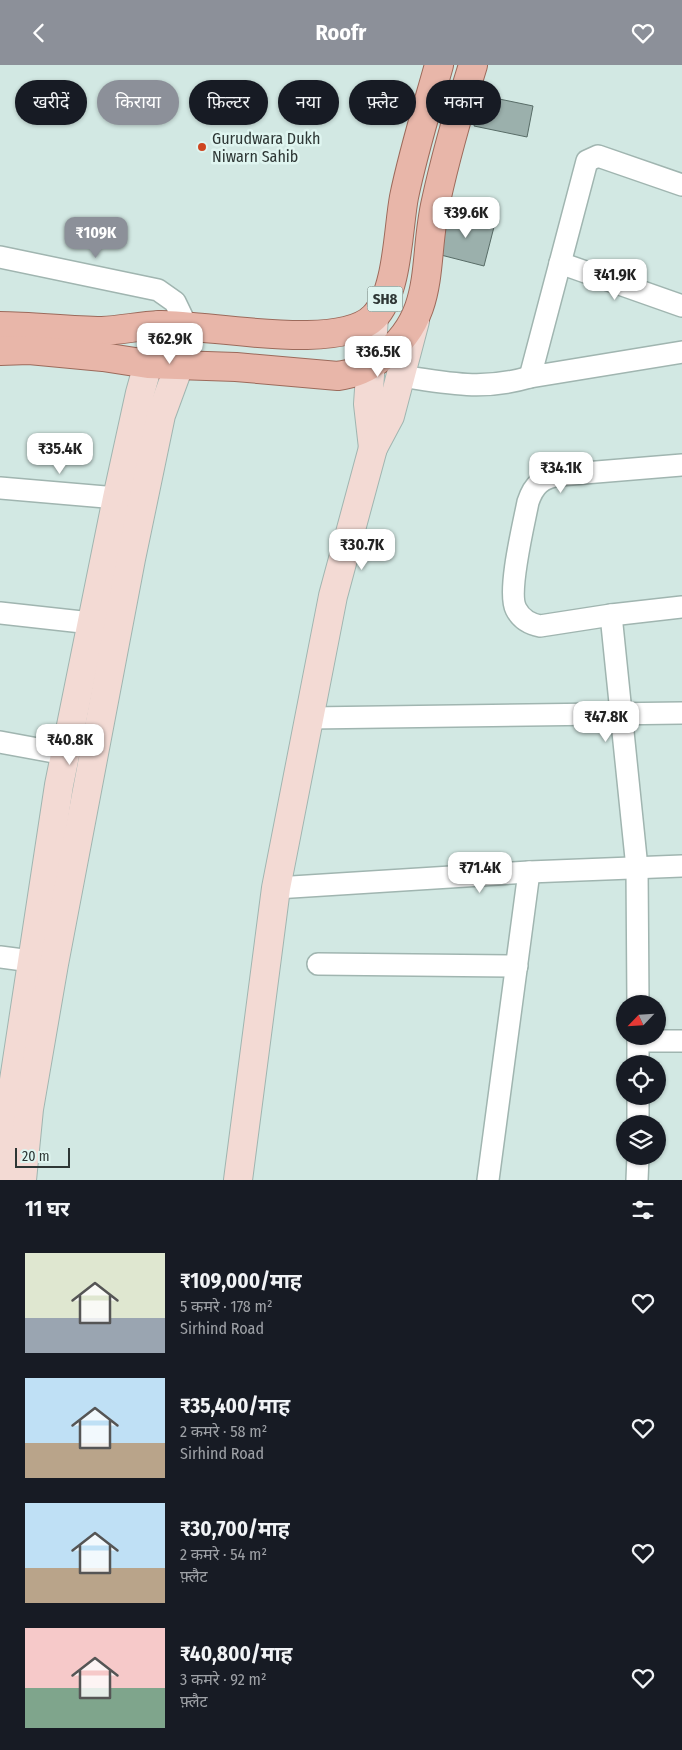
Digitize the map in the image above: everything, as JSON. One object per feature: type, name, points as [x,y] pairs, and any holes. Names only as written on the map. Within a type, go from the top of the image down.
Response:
[{"type":"main road","name":"SH8","points":[[0,325],[102,331],[159,325],[279,334],[334,334],[355,328],[374,317],[386,297],[395,268],[404,198],[439,65]]},
{"type":"main road","name":"SH8","points":[[0,351],[29,350],[85,355],[148,364],[236,367],[338,376],[353,375],[370,366],[400,342],[415,321],[427,277],[435,204],[456,118],[473,65]]},
{"type":"main road","points":[[373,448],[368,404],[374,317]]},
{"type":"main road","points":[[238,1180],[276,888],[333,596],[373,448],[390,416],[415,321]]},
{"type":"main road","points":[[22,1180],[65,754],[140,393],[159,325]]},
{"type":"main road","points":[[0,1172],[161,415],[179,366],[187,327]]},
{"type":"street","points":[[530,377],[587,161],[592,157],[598,157],[682,185]]},
{"type":"street","points":[[0,257],[158,290],[175,302],[187,327]]},
{"type":"street","points":[[560,263],[682,306]]},
{"type":"street","points":[[159,325],[175,302]]},
{"type":"street","points":[[400,376],[488,386],[530,377],[682,352]]},
{"type":"street","points":[[682,465],[548,477],[538,482],[532,490],[528,502],[513,587],[515,608],[522,618],[530,624],[540,626],[682,607]]},
{"type":"street","points":[[0,488],[117,498]]},
{"type":"street","points":[[0,613],[91,623]]},
{"type":"street","points":[[611,615],[637,869],[638,995]]},
{"type":"street","points":[[310,718],[682,713]]},
{"type":"street","points":[[0,742],[65,754]]},
{"type":"street","points":[[276,888],[529,872],[682,866]]},
{"type":"street","points":[[488,1180],[529,872]]},
{"type":"street","points":[[0,957],[43,963]]},
{"type":"street","points":[[318,964],[517,967]]},
{"type":"street","points":[[666,1040],[682,1041]]},
{"type":"street","points":[[638,1165],[638,1180]]},
{"type":"building","points":[[501,99],[533,106],[527,137],[474,126],[501,125]]},
{"type":"building","points":[[448,211],[495,223],[484,266],[437,254]]},
{"type":"place","name":"Gurudwara Dukh Niwarn Sahib","points":[[202,147]]}]
